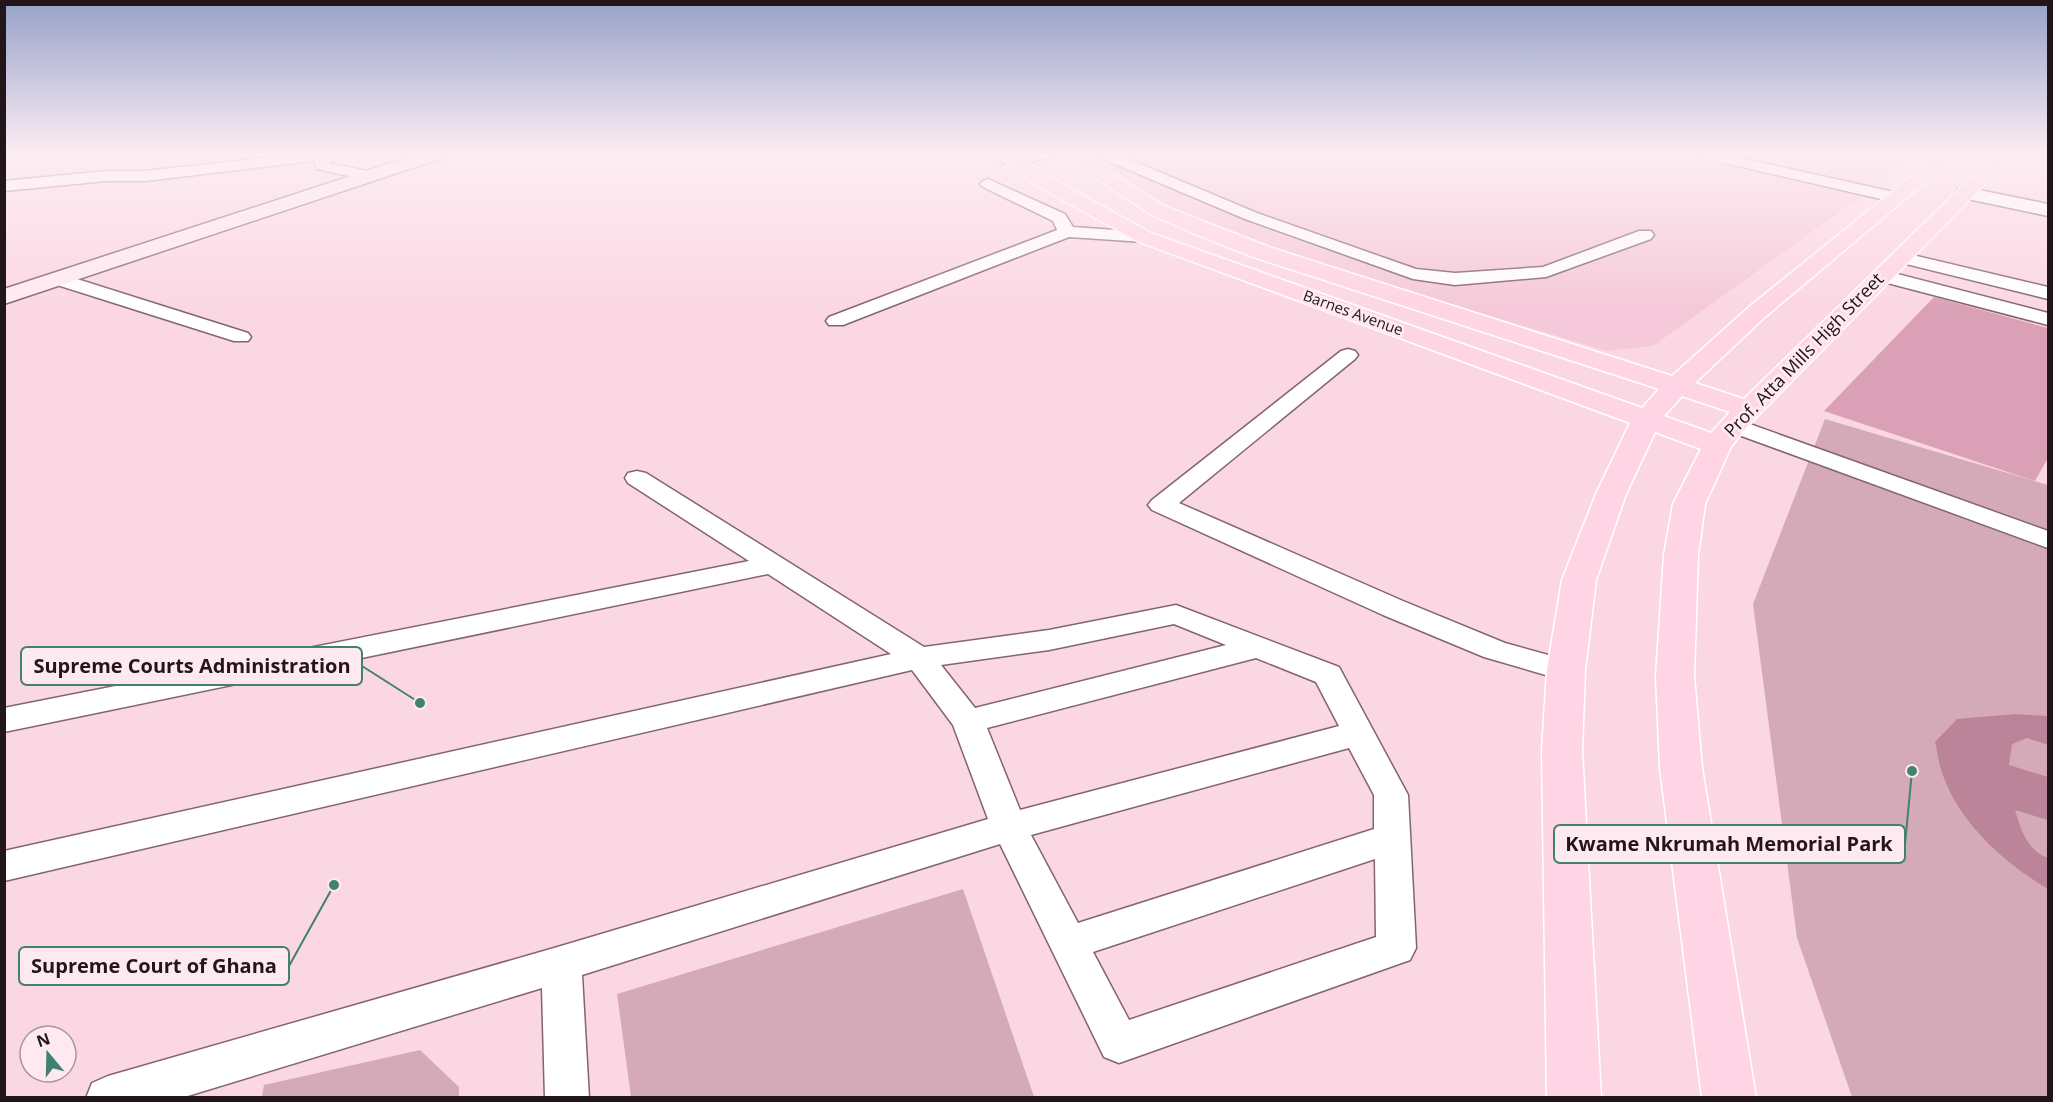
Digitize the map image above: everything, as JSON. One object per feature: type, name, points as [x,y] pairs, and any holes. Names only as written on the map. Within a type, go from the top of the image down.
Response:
[{"type":"main road","points":[[4,297],[285,204]]},
{"type":"main road","name":"Barnes Avenue","points":[[1085,204],[1144,237],[1646,420],[1732,426]]},
{"type":"main road","name":"Barnes Avenue","points":[[1148,204],[1197,228],[1272,256],[1676,387],[1732,426]]},
{"type":"main road","points":[[1574,1098],[1562,750],[1566,669],[1579,580],[1611,494],[1646,420],[1676,387],[1757,312],[1890,204]]},
{"type":"main road","name":"Prof. Atta Mills High Street","points":[[1729,1098],[1681,768],[1675,676],[1681,555],[1689,504],[1732,426],[1953,204]]},
{"type":"street","points":[[2021,204],[2049,210]]},
{"type":"lane","points":[[1031,204],[1059,218],[1067,232]]},
{"type":"lane","points":[[1223,204],[1413,274],[1455,279],[1546,272],[1645,235]]},
{"type":"lane","points":[[836,321],[1067,232],[1144,237]]},
{"type":"lane","points":[[1900,257],[2049,293]]},
{"type":"lane","points":[[1882,276],[2049,319]]},
{"type":"lane","points":[[58,279],[241,337]]},
{"type":"lane","points":[[1348,355],[1161,505],[1495,650],[1566,669]]},
{"type":"lane","points":[[1732,426],[2049,540]]},
{"type":"lane","points":[[4,866],[919,658],[1049,640],[1176,614],[1328,675],[1391,795],[1396,948],[1119,1043],[1009,827],[968,721],[919,658],[637,478]]},
{"type":"lane","points":[[4,720],[773,565]]},
{"type":"lane","points":[[968,721],[1259,647]]},
{"type":"lane","points":[[108,1098],[561,964],[1009,827],[1359,733]]},
{"type":"lane","points":[[1068,943],[1393,838]]},
{"type":"lane","points":[[561,964],[567,1098]]},
{"type":"shaded area","points":[[1168,204],[1850,204],[1653,346],[1607,351],[1354,275],[1184,214]]},
{"type":"shaded area","points":[[1934,297],[2048,328],[2048,458],[2035,481],[1824,411]]},
{"type":"shaded area","points":[[1825,419],[2048,485],[2048,1097],[1852,1097],[1797,938],[1753,604]]},
{"type":"shaded area","points":[[2016,714],[2048,716],[2048,745],[2027,738],[2012,744],[2009,765],[2048,777],[2048,820],[2015,810],[2030,845],[2048,858],[2048,889],[2001,856],[1974,828],[1952,796],[1941,769],[1935,742],[1957,719]]},
{"type":"shaded area","points":[[963,889],[1034,1097],[631,1097],[617,994]]},
{"type":"shaded area","points":[[420,1050],[459,1087],[459,1097],[262,1097],[264,1085]]},
{"type":"place","name":"Supreme Courts Administration","points":[[420,703]]},
{"type":"place","name":"Kwame Nkrumah Memorial Park","points":[[1912,771]]},
{"type":"place","name":"Supreme Court of Ghana","points":[[334,885]]}]
